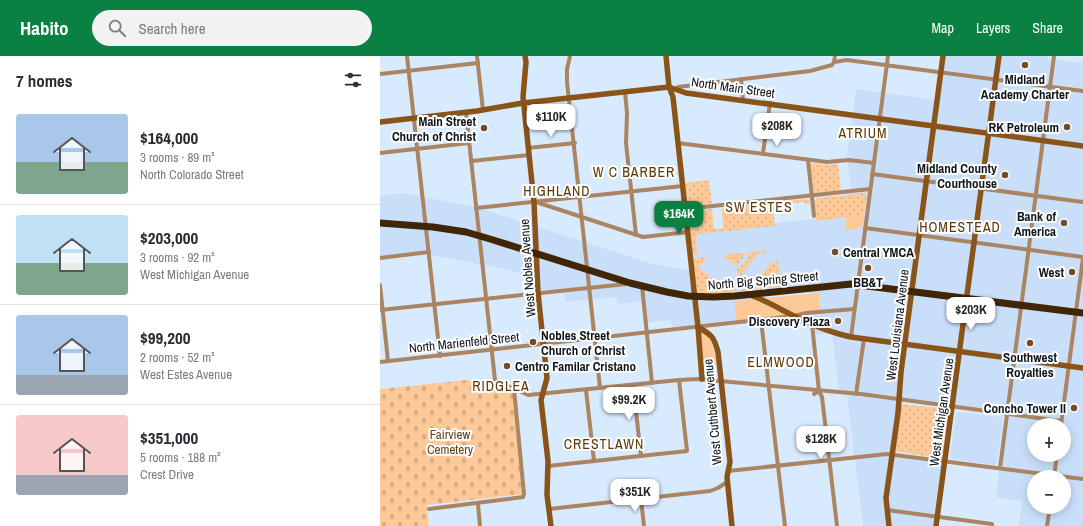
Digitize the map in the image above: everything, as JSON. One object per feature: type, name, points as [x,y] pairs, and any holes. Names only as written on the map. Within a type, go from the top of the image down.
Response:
[{"type":"highway","name":"North Big Spring Street","points":[[380,224],[426,226],[480,236],[630,283],[695,297],[750,295],[851,284],[1079,313]]},
{"type":"street","points":[[407,56],[440,356]]},
{"type":"street","points":[[477,56],[483,110]]},
{"type":"street","name":"West Nobles Avenue","points":[[525,56],[523,103],[534,202],[538,293],[547,378],[541,400],[548,466],[547,495],[551,526]]},
{"type":"street","points":[[570,56],[567,74],[600,388]]},
{"type":"street","name":"West Cuthbert Avenue","points":[[666,56],[669,87],[673,97],[683,186],[702,379]]},
{"type":"street","points":[[834,62],[835,56]]},
{"type":"street","points":[[850,337],[888,56]]},
{"type":"street","name":"West Louisiana Avenue","points":[[889,526],[886,498],[943,56]]},
{"type":"street","name":"West Michigan Avenue","points":[[936,526],[999,56]]},
{"type":"street","points":[[1000,468],[1054,56]]},
{"type":"street","points":[[678,87],[810,71],[832,65],[834,62],[847,60],[1083,91]]},
{"type":"street","points":[[380,74],[478,63]]},
{"type":"street","points":[[741,79],[742,100]]},
{"type":"street","name":"North Main Street","points":[[380,122],[466,113],[523,103],[669,87],[686,92],[742,100],[1083,146]]},
{"type":"street","points":[[625,92],[627,112],[626,143],[636,235]]},
{"type":"street","points":[[763,153],[770,103]]},
{"type":"street","points":[[466,113],[495,380],[528,395],[702,379],[856,394],[1031,418]]},
{"type":"street","points":[[380,153],[469,143]]},
{"type":"street","points":[[528,148],[575,143]]},
{"type":"street","points":[[678,143],[827,162],[849,160],[874,163]]},
{"type":"street","points":[[471,161],[529,155]]},
{"type":"street","points":[[808,160],[814,216]]},
{"type":"street","points":[[872,174],[1083,202]]},
{"type":"street","points":[[476,208],[683,186]]},
{"type":"street","points":[[685,209],[870,189]]},
{"type":"street","points":[[534,202],[643,237],[688,232]]},
{"type":"street","points":[[865,228],[1083,258],[1079,313],[1068,366],[1062,418]]},
{"type":"street","points":[[380,258],[429,252]]},
{"type":"street","points":[[381,310],[630,283]]},
{"type":"street","points":[[380,284],[381,310],[388,361]]},
{"type":"street","points":[[642,286],[652,383]]},
{"type":"street","points":[[750,295],[760,298],[812,324],[850,337],[1083,368]]},
{"type":"street","points":[[794,316],[806,313],[854,309]]},
{"type":"street","name":"North Marienfeld Street","points":[[380,362],[785,317]]},
{"type":"street","points":[[761,320],[784,526]]},
{"type":"street","points":[[812,324],[819,391],[822,397],[837,526]]},
{"type":"street","name":"West Cuthbert Avenue","points":[[696,328],[708,332],[714,338],[718,352],[730,462],[727,482],[732,526]]},
{"type":"street","points":[[856,394],[864,339]]},
{"type":"street","points":[[548,466],[687,451],[679,380]]},
{"type":"street","points":[[633,385],[641,456]]},
{"type":"street","points":[[429,509],[478,504],[523,497],[524,494],[514,389]]},
{"type":"street","points":[[586,390],[594,461]]},
{"type":"street","points":[[814,394],[819,391]]},
{"type":"street","points":[[728,471],[892,454],[1027,472]]},
{"type":"street","points":[[1071,478],[1083,479]]},
{"type":"street","points":[[549,509],[710,491],[727,482]]},
{"type":"street","points":[[641,499],[644,526]]},
{"type":"street","points":[[478,504],[480,526]]},
{"type":"street","points":[[887,510],[992,525]]},
{"type":"street","points":[[1047,526],[1049,514]]},
{"type":"shaded area","points":[[943,56],[1048,56],[1048,59],[1083,63],[1083,526],[1019,526],[1022,501],[996,497],[1006,414],[898,399],[890,454],[945,461],[934,526],[863,526],[847,394],[839,393],[832,333],[814,335],[813,330],[789,319],[673,331],[671,320],[646,323],[643,301],[618,304],[616,297],[565,302],[564,291],[536,293],[536,278],[500,268],[421,253],[380,258],[380,196],[402,193],[476,207],[653,264],[692,271],[688,233],[847,215],[844,192],[851,191],[847,156],[856,89],[937,100]],"holes":[[[808,288],[811,313],[759,297]]]},
{"type":"shaded area","points":[[956,413],[1001,417],[1003,419],[996,465],[952,459],[950,457]]},
{"type":"green space","points":[[812,163],[826,165],[838,164],[841,190],[814,193],[810,165]]},
{"type":"green space","points":[[709,180],[712,204],[688,206],[685,183]]},
{"type":"green space","points":[[867,194],[864,215],[815,221],[814,202],[817,198]]},
{"type":"green space","points":[[807,199],[810,203],[806,204],[804,202],[775,205],[777,208],[773,209],[775,226],[698,234],[698,237],[696,238],[697,251],[699,253],[693,254],[688,214],[690,212],[712,209],[714,229],[723,228],[722,208]]},
{"type":"green space","points":[[864,215],[862,228],[846,230],[845,217]]},
{"type":"green space","points":[[765,250],[767,252],[759,253],[742,274],[743,285],[754,284],[771,263],[777,262],[777,253],[780,278],[783,279],[783,286],[742,291],[737,269],[747,261],[749,252]]},
{"type":"green space","points":[[745,253],[736,266],[724,257],[726,254]]},
{"type":"green space","points":[[705,257],[705,260],[699,268],[727,290],[735,282],[737,288],[735,291],[727,293],[704,294],[697,291],[693,259]]},
{"type":"green space","points":[[819,293],[821,313],[737,323],[734,301]]},
{"type":"green space","points":[[703,331],[710,339],[713,346],[716,365],[704,366],[700,332]]},
{"type":"green space","name":"Fairview Cemetery","points":[[492,379],[494,385],[513,393],[524,494],[427,505],[429,526],[380,526],[380,389],[467,380]]},
{"type":"green space","points":[[900,404],[949,409],[942,459],[894,451]]},
{"type":"place","name":"Midland Academy Charter","points":[[1025,65]]},
{"type":"place","name":"RK Petroleum","points":[[1067,127]]},
{"type":"place","name":"Main Street Church of Christ","points":[[484,128]]},
{"type":"place","name":"Midland County Courthouse","points":[[1005,175]]},
{"type":"place","name":"Bank of America","points":[[1064,223]]},
{"type":"place","name":"Central YMCA","points":[[835,252]]},
{"type":"place","name":"BB&T","points":[[868,268]]},
{"type":"place","name":"West","points":[[1072,272]]},
{"type":"place","name":"Discovery Plaza","points":[[838,321]]},
{"type":"place","name":"Nobles Street Church of Christ","points":[[533,342]]},
{"type":"place","name":"Southwest Royalties","points":[[1030,343]]},
{"type":"place","name":"Centro Familar Cristano","points":[[507,366]]},
{"type":"place","name":"Concho Tower II","points":[[1074,408]]},
{"type":"district","name":"ATRIUM","points":[[863,133]]},
{"type":"district","name":"W C BARBER","points":[[634,172]]},
{"type":"district","name":"HIGHLAND","points":[[557,191]]},
{"type":"district","name":"SW ESTES","points":[[759,207]]},
{"type":"district","name":"HOMESTEAD","points":[[960,227]]},
{"type":"district","name":"ELMWOOD","points":[[781,362]]},
{"type":"district","name":"RIDGLEA","points":[[501,386]]},
{"type":"district","name":"CRESTLAWN","points":[[604,444]]}]
